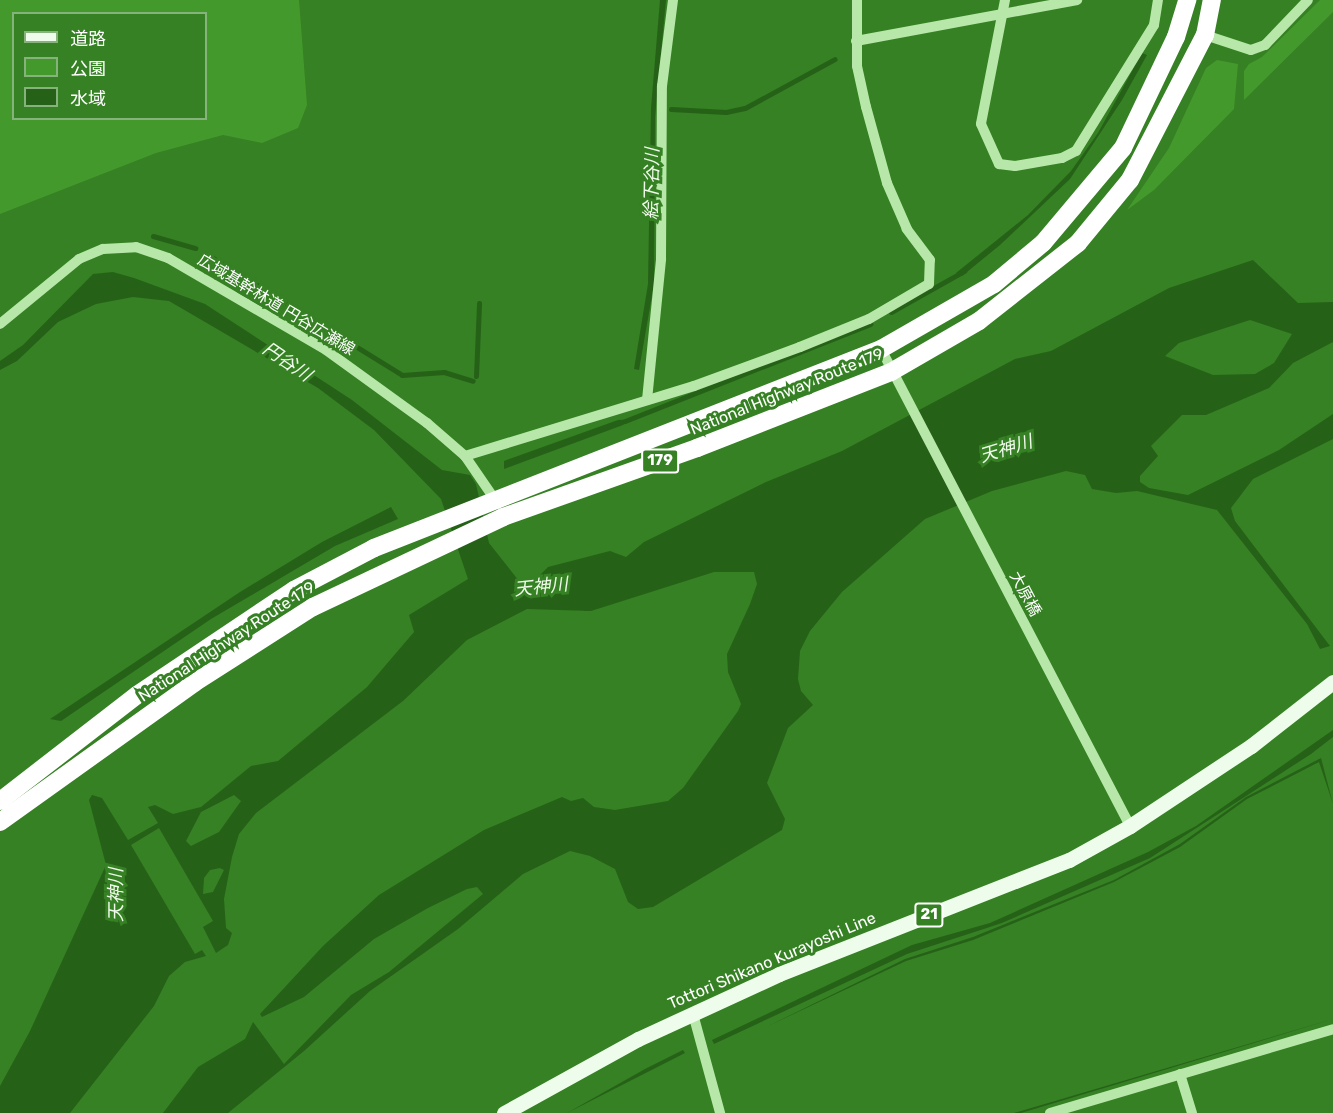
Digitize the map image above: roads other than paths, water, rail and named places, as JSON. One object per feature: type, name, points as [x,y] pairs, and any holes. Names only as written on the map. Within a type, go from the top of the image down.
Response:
[{"type":"highway","name":"National Highway Route 179","points":[[0,801],[137,695],[294,590],[374,548],[496,497],[881,349],[994,284],[1043,243],[1086,195],[1123,148],[1176,37],[1187,0]]},
{"type":"highway","name":"National Highway Route 179","points":[[0,822],[194,683],[313,607],[502,517],[697,448],[891,372],[979,321],[1078,243],[1130,180],[1205,35],[1212,0]]},
{"type":"main road","name":"Tottori Shikano Kurayoshi Line","points":[[504,1113],[638,1039],[779,974],[1069,860],[1130,826],[1251,747],[1333,682]]},
{"type":"street","points":[[647,400],[661,259],[662,86],[673,0]]},
{"type":"street","points":[[465,456],[647,400],[810,343],[869,319],[929,284],[930,260],[907,229],[887,183],[866,107],[856,41],[857,0]]},
{"type":"street","points":[[1005,0],[981,124],[999,164],[1015,166],[1062,158],[1076,152],[1154,25],[1158,0]]},
{"type":"street","points":[[856,41],[1077,0]]},
{"type":"street","points":[[1205,35],[1251,50],[1265,45],[1307,1]]},
{"type":"street","name":"広域基幹林道 円谷広瀬線","points":[[0,324],[79,259],[103,249],[136,247],[172,260],[316,344],[427,423],[465,456],[496,497],[502,517]]},
{"type":"street","name":"大原橋","points":[[881,349],[907,405],[1130,826]]},
{"type":"street","points":[[693,1014],[720,1113]]},
{"type":"street","points":[[1050,1113],[1333,1029]]},
{"type":"street","points":[[1180,1074],[1192,1113]]},
{"type":"water","name":"絵下谷川","points":[[660,0],[666,0],[655,117],[654,284],[639,370],[634,369],[648,284],[651,108]]},
{"type":"water","points":[[1142,53],[1147,55],[1122,100],[1070,179],[1000,245],[962,276],[956,273],[1028,215],[1071,171],[1098,133]]},
{"type":"water","points":[[1253,260],[1298,303],[1333,302],[1333,342],[1293,363],[1269,388],[1206,415],[1182,415],[1151,446],[1158,456],[1140,476],[1140,482],[1149,488],[1188,495],[1279,450],[1333,414],[1333,439],[1253,479],[1231,508],[1235,521],[1330,646],[1320,649],[1307,624],[1217,510],[1137,491],[1116,493],[1092,489],[1085,475],[1066,471],[992,491],[925,519],[842,592],[810,631],[800,651],[798,679],[801,691],[813,705],[788,728],[767,783],[785,819],[782,830],[653,907],[638,909],[628,902],[615,869],[590,856],[570,851],[523,874],[458,929],[370,991],[304,1051],[228,1113],[163,1113],[198,1067],[245,1039],[253,1022],[284,1064],[351,995],[389,972],[483,894],[477,887],[467,889],[428,908],[374,939],[304,997],[262,1017],[260,1014],[323,946],[379,895],[484,830],[562,797],[571,801],[583,798],[594,807],[615,810],[668,801],[683,788],[738,711],[741,704],[728,672],[727,654],[757,584],[754,572],[714,572],[591,611],[527,609],[467,640],[403,701],[256,813],[239,834],[232,857],[224,899],[226,928],[232,933],[228,945],[216,953],[203,927],[213,921],[159,828],[131,845],[195,954],[202,950],[206,956],[185,962],[169,976],[154,1006],[70,1113],[0,1113],[0,1086],[30,1031],[106,865],[89,800],[92,795],[102,798],[128,840],[158,823],[148,807],[155,805],[173,814],[201,807],[251,766],[278,761],[367,687],[414,632],[409,615],[468,579],[441,499],[374,430],[318,388],[169,301],[133,297],[96,304],[58,322],[17,361],[0,370],[0,361],[23,345],[93,274],[113,272],[205,304],[352,400],[442,470],[470,475],[476,484],[489,543],[519,581],[526,582],[537,578],[548,567],[610,551],[626,557],[644,542],[766,482],[842,451],[1015,359],[1051,351],[1169,288]],"holes":[[[1250,320],[1292,334],[1274,363],[1255,374],[1213,375],[1165,356],[1179,343]],[[234,795],[241,801],[219,832],[191,846],[186,841],[201,812]],[[220,868],[224,870],[213,892],[203,894],[204,878],[210,870]]]},
{"type":"water","points":[[634,419],[504,469],[504,461],[618,420]]},
{"type":"water","points":[[391,507],[398,519],[335,546],[211,619],[61,721],[50,719],[240,592],[322,542]]},
{"type":"water","points":[[1333,730],[1333,737],[1311,754],[1150,858],[1002,923],[907,954],[714,1044],[712,1040],[912,945],[990,923],[1148,852],[1196,826]]},
{"type":"water","points":[[1321,758],[1333,804],[1319,762],[1247,799],[1180,847],[1114,882],[973,940],[906,961],[766,1027],[905,959],[973,937],[1114,880],[1180,844],[1246,797]]},
{"type":"water","points":[[1333,1019],[1021,1113],[1014,1113]]},
{"type":"water","points":[[683,1050],[685,1053],[567,1113],[645,1069]]},
{"type":"waterway","points":[[671,109],[726,112],[745,108],[835,59]]},
{"type":"waterway","points":[[153,236],[195,248]]},
{"type":"waterway","points":[[208,255],[402,375],[444,372],[473,381]]},
{"type":"waterway","points":[[891,312],[964,271]]},
{"type":"waterway","points":[[476,376],[479,303]]},
{"type":"waterway","points":[[625,421],[870,324]]},
{"type":"water label","name":"円谷川","points":[[287,362]]},
{"type":"water label","name":"天神川","points":[[1006,449]]},
{"type":"water label","name":"天神川","points":[[541,587]]},
{"type":"water label","name":"天神川","points":[[116,895]]}]
